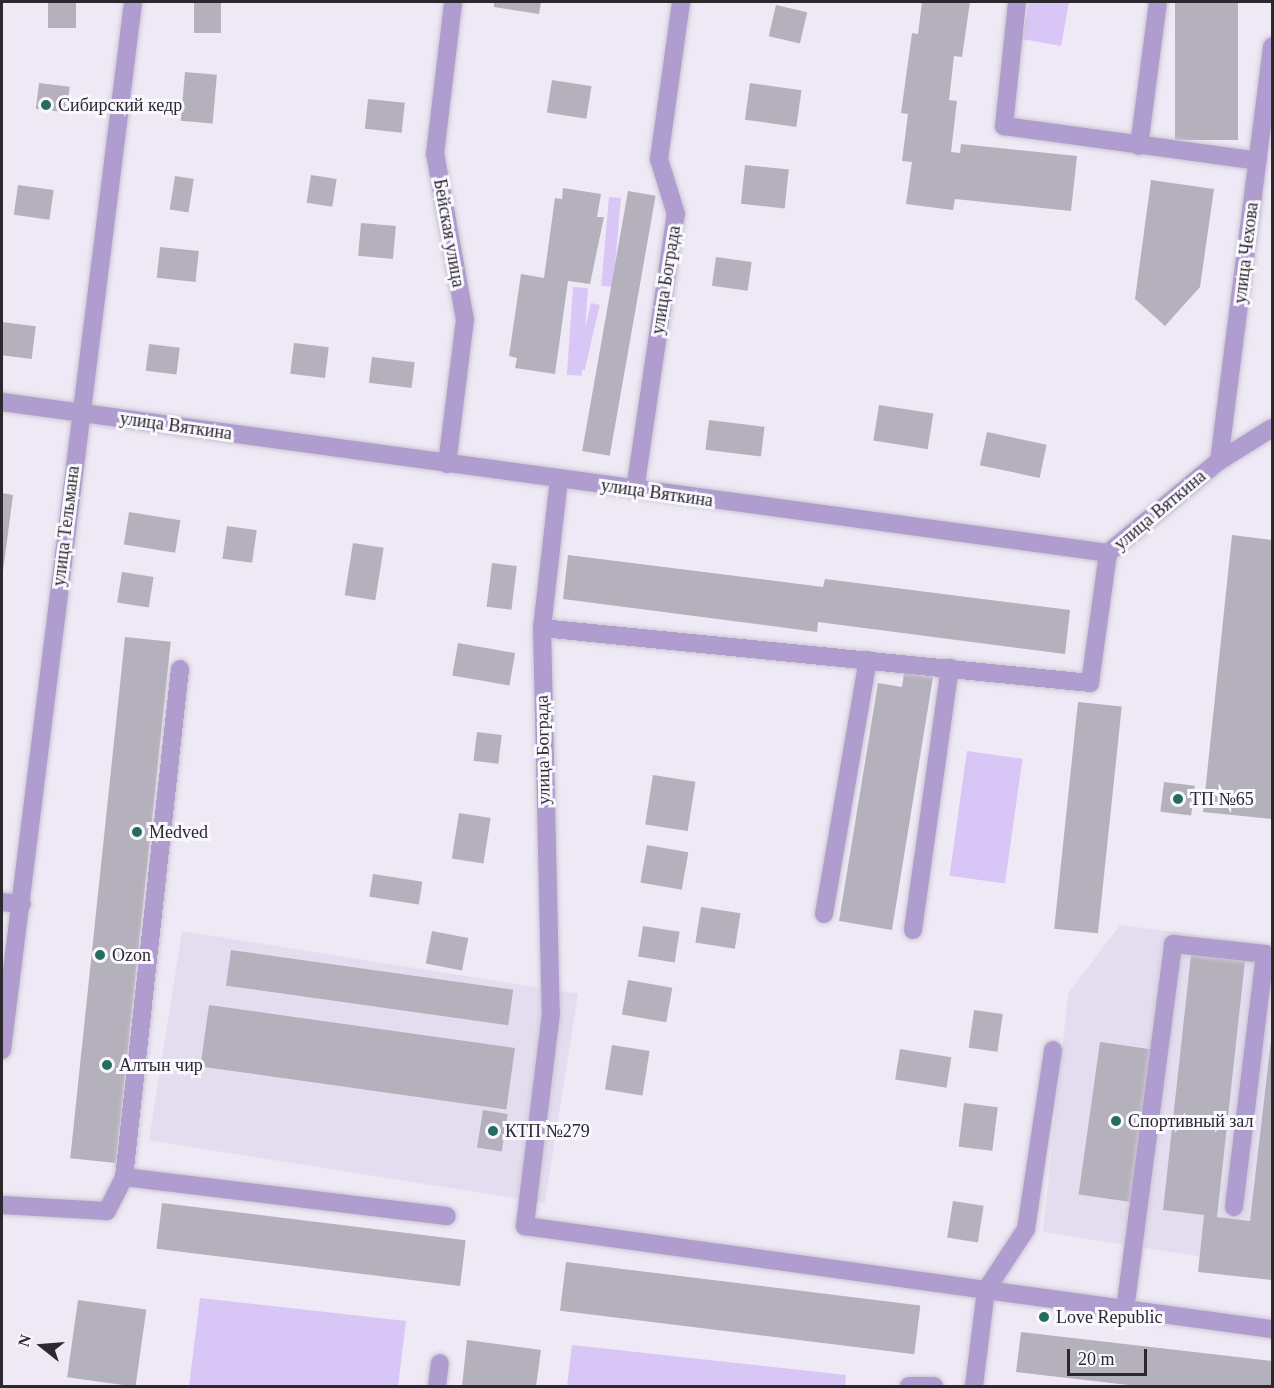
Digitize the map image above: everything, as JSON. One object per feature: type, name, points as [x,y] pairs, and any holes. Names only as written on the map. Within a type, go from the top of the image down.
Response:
[{"type":"street","name":"улица Тельмана","points":[[2,1050],[22,904],[80,413],[134,2]]},
{"type":"street","name":"Бейская улица","points":[[447,464],[465,320],[435,154],[453,2]]},
{"type":"street","name":"улица Бограда","points":[[635,490],[676,214],[659,159],[681,2]]},
{"type":"street","points":[[1017,2],[1004,126],[1258,161]]},
{"type":"street","points":[[1139,146],[1158,2]]},
{"type":"street","name":"улица Чехова","points":[[1219,460],[1272,46]]},
{"type":"street","name":"улица Вяткина","points":[[2,402],[1108,553],[1219,460],[1272,428]]},
{"type":"street","name":"улица Бограда","points":[[559,479],[542,628],[541,776],[551,949],[551,1014],[525,1226],[986,1290]]},
{"type":"street","points":[[542,628],[1090,682],[1108,553]]},
{"type":"street","points":[[824,914],[868,660]]},
{"type":"street","points":[[913,930],[950,668]]},
{"type":"street","points":[[2,1205],[107,1211],[124,1177],[180,669]]},
{"type":"street","points":[[2,902],[22,904]]},
{"type":"street","points":[[1125,1310],[1173,945],[1269,953],[1234,1207]]},
{"type":"street","points":[[974,1386],[986,1290],[1026,1229],[1053,1050]]},
{"type":"street","points":[[124,1177],[447,1216]]},
{"type":"street","points":[[986,1290],[1272,1329]]},
{"type":"street","points":[[437,1386],[440,1363]]},
{"type":"street","points":[[909,1386],[934,1386]]},
{"type":"shaded area","points":[[1029,2],[1069,2],[1061,46],[1022,39]]},
{"type":"shaded area","points":[[609,197],[621,198],[613,287],[601,286]]},
{"type":"shaded area","points":[[573,287],[588,288],[582,376],[567,375]]},
{"type":"shaded area","points":[[591,303],[600,305],[585,370],[576,368]]},
{"type":"shaded area","points":[[967,751],[1022,759],[1005,884],[949,876]]},
{"type":"shaded area","points":[[1120,925],[1272,945],[1272,1268],[1043,1232],[1068,994]]},
{"type":"shaded area","points":[[182,931],[578,994],[545,1203],[149,1140]]},
{"type":"shaded area","points":[[200,1298],[406,1321],[398,1386],[189,1386]]},
{"type":"shaded area","points":[[572,1345],[846,1375],[845,1386],[567,1386]]},
{"type":"building","points":[[48,2],[76,2],[76,28],[48,28]]},
{"type":"building","points":[[194,2],[221,2],[221,33],[194,33]]},
{"type":"building","points":[[494,2],[541,2],[539,14],[494,7]]},
{"type":"building","points":[[922,2],[970,2],[962,57],[954,56],[949,100],[957,101],[951,152],[960,153],[961,144],[1077,156],[1071,211],[955,199],[953,210],[906,204],[912,162],[902,161],[908,114],[901,113],[912,33],[918,34]]},
{"type":"building","points":[[1175,2],[1238,2],[1238,140],[1175,140]]},
{"type":"building","points":[[776,5],[807,12],[800,43],[769,36]]},
{"type":"building","points":[[185,72],[217,75],[213,124],[181,121]]},
{"type":"building","points":[[552,80],[592,86],[586,119],[547,113]]},
{"type":"building","points":[[39,83],[70,87],[67,113],[36,109]]},
{"type":"building","points":[[750,83],[801,90],[796,127],[745,120]]},
{"type":"building","points":[[368,99],[405,103],[402,133],[365,129]]},
{"type":"building","points":[[745,165],[789,170],[785,208],[741,204]]},
{"type":"building","points":[[311,175],[337,179],[332,207],[307,203]]},
{"type":"building","points":[[175,176],[194,179],[188,213],[170,210]]},
{"type":"building","points":[[1151,180],[1214,189],[1200,287],[1165,326],[1135,299]]},
{"type":"building","points":[[18,185],[54,190],[49,220],[14,215]]},
{"type":"building","points":[[563,188],[601,194],[597,217],[604,217],[590,284],[568,281],[555,374],[515,368],[517,358],[509,356],[521,274],[544,278],[555,198],[562,199]]},
{"type":"building","points":[[628,191],[656,196],[610,456],[582,451]]},
{"type":"building","points":[[361,223],[396,226],[393,259],[358,256]]},
{"type":"building","points":[[160,247],[199,251],[196,282],[157,278]]},
{"type":"building","points":[[716,257],[752,262],[748,291],[712,286]]},
{"type":"building","points":[[2,322],[36,326],[32,359],[2,355]]},
{"type":"building","points":[[294,343],[329,347],[325,378],[290,374]]},
{"type":"building","points":[[149,344],[180,348],[176,375],[146,371]]},
{"type":"building","points":[[372,357],[415,362],[412,388],[369,383]]},
{"type":"building","points":[[879,405],[933,414],[928,449],[873,441]]},
{"type":"building","points":[[709,420],[765,427],[761,457],[705,450]]},
{"type":"building","points":[[987,432],[1047,445],[1040,478],[980,465]]},
{"type":"building","points":[[2,493],[13,495],[3,571],[2,571]]},
{"type":"building","points":[[129,512],[180,520],[175,553],[124,545]]},
{"type":"building","points":[[227,526],[257,530],[252,563],[222,559]]},
{"type":"building","points":[[1232,535],[1272,540],[1272,819],[1203,812]]},
{"type":"building","points":[[353,543],[384,548],[375,600],[345,595]]},
{"type":"building","points":[[568,555],[823,587],[825,579],[1070,610],[1065,654],[818,622],[817,632],[563,599]]},
{"type":"building","points":[[492,563],[517,566],[511,610],[487,607]]},
{"type":"building","points":[[122,572],[154,577],[149,608],[117,603]]},
{"type":"building","points":[[125,637],[171,642],[116,1163],[70,1158]]},
{"type":"building","points":[[458,643],[515,653],[509,686],[452,675]]},
{"type":"building","points":[[904,673],[933,677],[892,930],[839,921],[878,683],[902,687]]},
{"type":"building","points":[[1078,702],[1122,707],[1098,933],[1054,929]]},
{"type":"building","points":[[477,732],[502,735],[498,764],[473,761]]},
{"type":"building","points":[[653,775],[695,782],[688,831],[645,824]]},
{"type":"building","name":"ТП №65","points":[[1164,782],[1195,786],[1191,816],[1160,812]]},
{"type":"building","points":[[459,813],[491,818],[483,863],[452,858]]},
{"type":"building","points":[[647,845],[688,852],[682,890],[640,882]]},
{"type":"building","points":[[373,874],[422,882],[419,905],[369,897]]},
{"type":"building","points":[[701,907],[741,913],[735,949],[695,943]]},
{"type":"building","points":[[643,926],[680,932],[675,962],[638,957]]},
{"type":"building","points":[[432,931],[468,938],[462,970],[426,963]]},
{"type":"building","points":[[231,950],[513,990],[508,1025],[226,986]]},
{"type":"building","points":[[1191,955],[1245,961],[1217,1217],[1250,1221],[1272,1032],[1272,1280],[1198,1272],[1204,1215],[1163,1210]]},
{"type":"building","points":[[628,980],[672,988],[666,1022],[622,1014]]},
{"type":"building","points":[[209,1005],[515,1048],[506,1109],[200,1066]]},
{"type":"building","points":[[974,1010],[1003,1014],[997,1052],[969,1048]]},
{"type":"building","name":"Спортивный зал","points":[[1100,1042],[1152,1049],[1131,1202],[1079,1195]]},
{"type":"building","points":[[612,1045],[650,1051],[642,1095],[605,1089]]},
{"type":"building","points":[[900,1049],[951,1057],[947,1088],[895,1080]]},
{"type":"building","points":[[964,1103],[998,1107],[992,1151],[959,1147]]},
{"type":"building","name":"КТП №279","points":[[483,1110],[508,1114],[502,1151],[477,1148]]},
{"type":"building","points":[[953,1201],[984,1206],[978,1242],[947,1238]]},
{"type":"building","points":[[162,1203],[466,1240],[460,1286],[156,1249]]},
{"type":"building","points":[[566,1262],[920,1306],[914,1354],[560,1311]]},
{"type":"building","points":[[78,1300],[146,1310],[136,1386],[67,1377]]},
{"type":"building","points":[[1021,1332],[1272,1361],[1272,1386],[1137,1386],[1016,1372]]},
{"type":"building","points":[[467,1340],[541,1350],[536,1386],[462,1386]]},
{"type":"place","name":"Сибирский кедр","points":[[46,105]]},
{"type":"place","name":"ТП №65","points":[[1178,799]]},
{"type":"place","name":"Medved","points":[[137,832]]},
{"type":"place","name":"Ozon","points":[[100,955]]},
{"type":"place","name":"Алтын чир","points":[[107,1065]]},
{"type":"place","name":"Спортивный зал","points":[[1116,1121]]},
{"type":"place","name":"КТП №279","points":[[493,1131]]},
{"type":"place","name":"Love Republic","points":[[1044,1317]]}]
